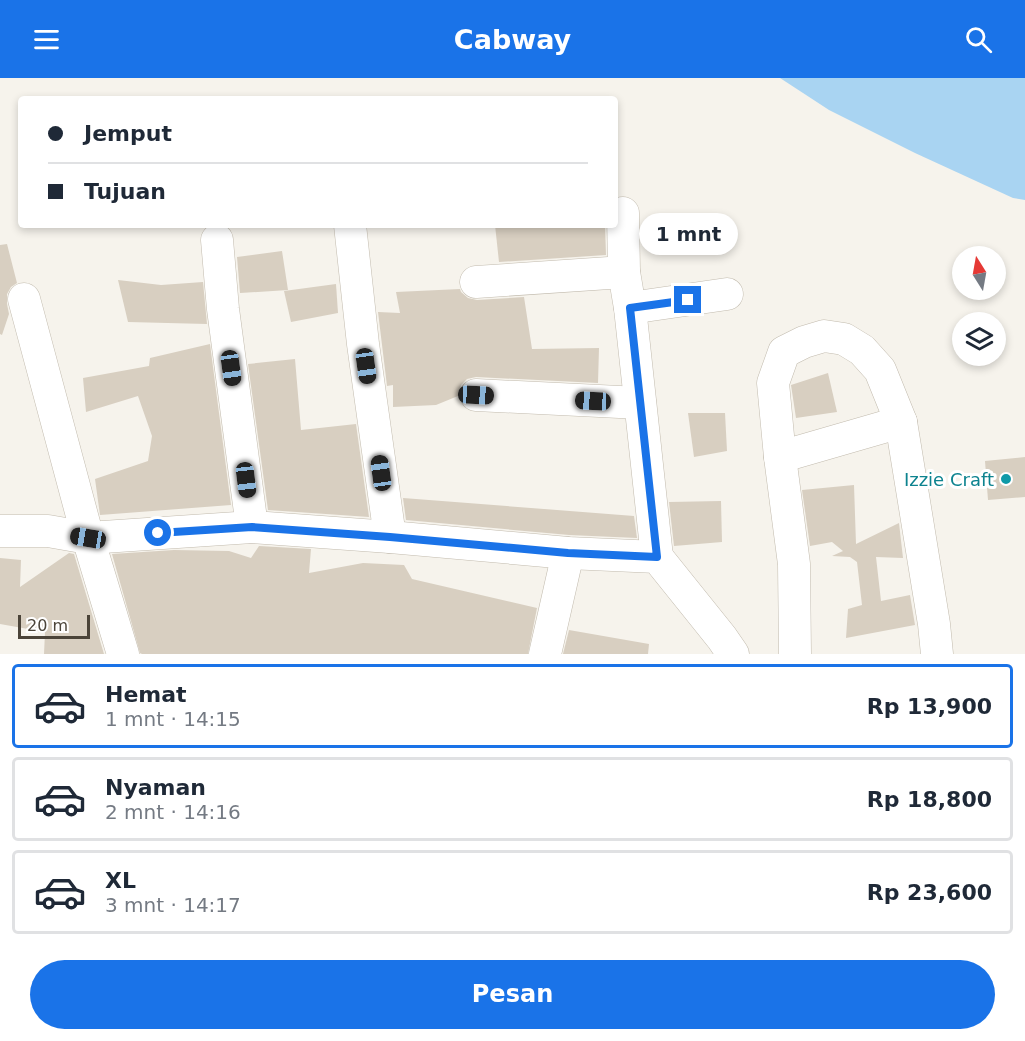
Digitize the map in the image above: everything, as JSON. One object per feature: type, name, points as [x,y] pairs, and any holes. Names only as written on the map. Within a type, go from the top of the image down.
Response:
[{"type":"street","points":[[623,213],[624,272],[630,308],[657,557],[725,649]]},
{"type":"street","points":[[350,228],[363,344],[390,537]]},
{"type":"street","points":[[217,240],[223,309],[252,527]]},
{"type":"street","points":[[476,282],[624,272]]},
{"type":"street","points":[[630,308],[726,294]]},
{"type":"street","points":[[24,299],[88,538],[123,654]]},
{"type":"street","points":[[795,654],[794,564],[773,383],[784,352],[804,342],[824,336],[844,339],[862,350],[880,370],[901,422],[937,654]]},
{"type":"street","points":[[476,395],[640,403]]},
{"type":"street","points":[[780,457],[901,422]]},
{"type":"street","points":[[0,531],[48,531],[88,538],[252,527],[568,553],[657,557]]},
{"type":"street","points":[[545,654],[568,553]]},
{"type":"water","points":[[780,78],[1025,78],[1025,200],[1013,198],[915,153],[829,110]]},
{"type":"building","points":[[495,228],[605,228],[606,255],[499,262]]},
{"type":"building","points":[[7,244],[17,283],[7,294],[9,314],[2,335],[0,334],[0,245]]},
{"type":"building","points":[[282,251],[288,290],[240,293],[237,257]]},
{"type":"building","points":[[118,280],[161,285],[203,282],[207,324],[128,322]]},
{"type":"building","points":[[336,284],[338,313],[291,322],[284,291]]},
{"type":"building","points":[[460,289],[468,298],[477,300],[524,297],[532,349],[599,348],[598,383],[476,377],[467,379],[461,385],[458,396],[436,405],[393,407],[393,385],[387,386],[378,312],[400,313],[396,292]]},
{"type":"building","points":[[210,344],[231,505],[100,515],[95,479],[148,461],[152,436],[138,396],[86,412],[83,378],[149,366],[150,358]]},
{"type":"building","points":[[295,359],[301,430],[356,424],[369,517],[268,510],[248,364]]},
{"type":"building","points":[[828,373],[837,412],[796,418],[791,385]]},
{"type":"building","points":[[688,413],[725,413],[727,451],[694,457]]},
{"type":"building","name":"Izzie Craft","points":[[1025,457],[1025,497],[988,500],[985,461]]},
{"type":"building","points":[[854,485],[856,544],[899,523],[903,558],[876,557],[881,601],[910,595],[915,625],[846,638],[848,609],[862,605],[857,562],[850,557],[832,556],[843,551],[832,542],[810,546],[802,490]]},
{"type":"building","points":[[403,498],[634,516],[637,538],[569,535],[406,520]]},
{"type":"building","points":[[721,501],[722,542],[674,546],[669,502]]},
{"type":"building","points":[[259,546],[311,549],[309,573],[363,563],[404,565],[412,579],[537,608],[528,654],[140,653],[112,554],[174,550],[229,551],[251,558]]},
{"type":"building","points":[[69,553],[74,554],[104,654],[44,654],[45,632],[0,624],[0,558],[21,560],[20,587]]},
{"type":"building","points":[[569,630],[649,644],[648,654],[563,654]]},
{"type":"place","name":"Izzie Craft","points":[[1006,479]]},
{"type":"route","points":[[158,533],[252,527],[568,553],[657,557],[630,308],[688,300]]}]
